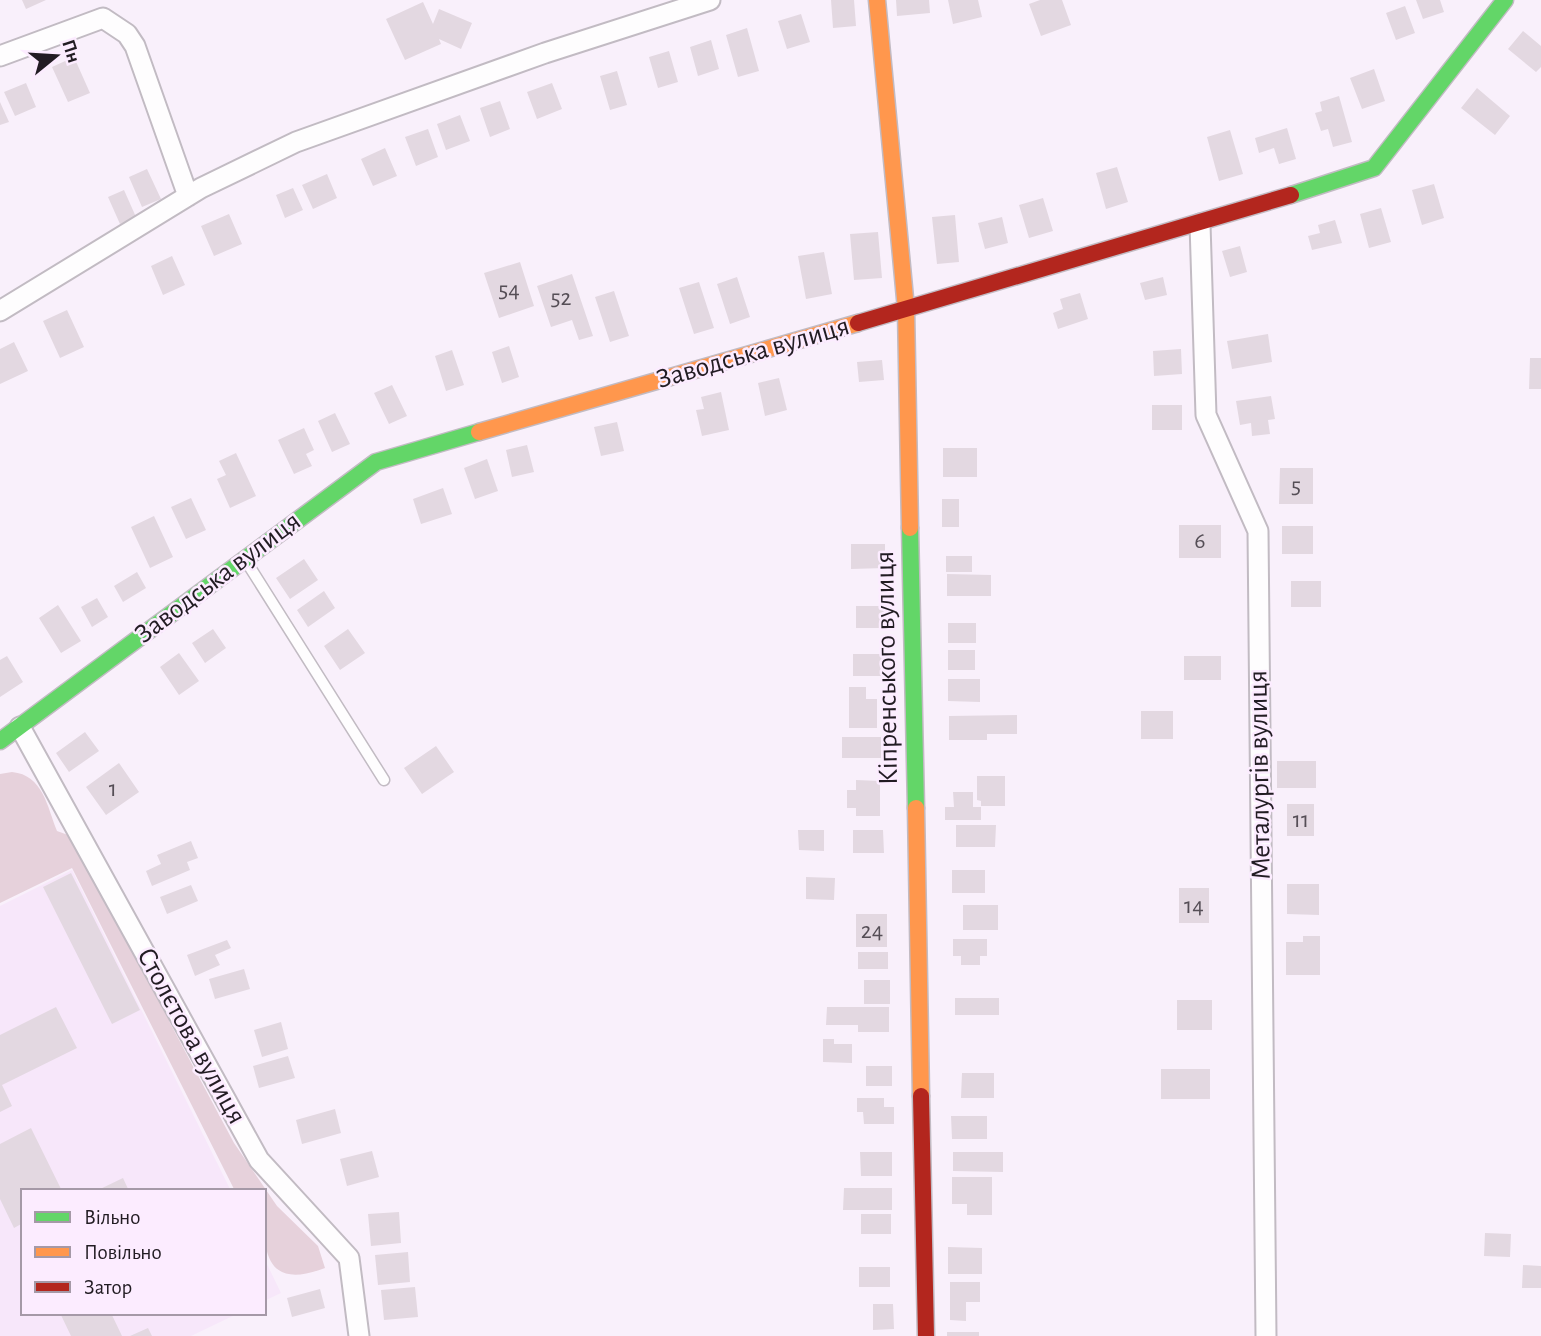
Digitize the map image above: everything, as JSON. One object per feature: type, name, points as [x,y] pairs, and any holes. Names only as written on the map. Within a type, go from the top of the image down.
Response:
[{"type":"street","points":[[0,311],[188,197],[296,142],[545,53],[710,0]]},
{"type":"street","name":"Кіпренського вулиця","points":[[877,0],[906,309],[926,1336]]},
{"type":"street","name":"Заводська вулиця","points":[[0,741],[244,557],[376,462],[1200,224],[1374,168],[1505,0]]},
{"type":"street","points":[[0,56],[103,18],[118,26],[135,46],[188,197]]},
{"type":"street","name":"Металургів вулиця","points":[[1200,224],[1206,415],[1258,531],[1266,1336]]},
{"type":"street","name":"Столєтова вулиця","points":[[20,727],[259,1160],[349,1258],[359,1336]]},
{"type":"lane","points":[[244,557],[384,780]]},
{"type":"shaded area","points":[[12,772],[31,779],[47,802],[57,831],[68,835],[75,844],[159,988],[170,1023],[234,1143],[265,1189],[234,1189],[72,868],[0,903],[0,774]]},
{"type":"shaded area","points":[[72,870],[230,1189],[21,1189],[21,1315],[235,1315],[191,1336],[0,1336],[0,906]]},
{"type":"shaded area","points":[[266,1190],[277,1206],[318,1246],[325,1268],[303,1274],[287,1274],[276,1268],[266,1246]]},
{"type":"shaded area","points":[[266,1262],[281,1293],[266,1300]]},
{"type":"building","points":[[22,0],[46,0],[26,9]]},
{"type":"building","points":[[831,0],[854,0],[856,26],[833,28]]},
{"type":"building","points":[[896,0],[929,0],[930,13],[897,16]]},
{"type":"building","points":[[948,0],[978,0],[982,17],[953,24]]},
{"type":"building","points":[[1040,0],[1062,0],[1071,25],[1041,36],[1029,4]]},
{"type":"building","points":[[1416,0],[1440,0],[1444,12],[1423,19]]},
{"type":"building","points":[[423,2],[433,24],[439,9],[472,23],[461,49],[439,39],[441,44],[405,60],[386,19]]},
{"type":"building","points":[[1405,6],[1415,33],[1396,40],[1386,13]]},
{"type":"building","points":[[801,14],[810,42],[787,49],[778,21]]},
{"type":"building","points":[[747,28],[759,71],[738,77],[726,35]]},
{"type":"building","points":[[1523,31],[1541,46],[1541,67],[1536,72],[1508,49]]},
{"type":"building","points":[[711,40],[719,69],[698,76],[690,47]]},
{"type":"building","points":[[669,51],[678,82],[658,88],[649,57]]},
{"type":"building","points":[[74,57],[90,93],[68,102],[52,67]]},
{"type":"building","points":[[1374,69],[1385,101],[1362,109],[1350,78]]},
{"type":"building","points":[[617,71],[627,105],[610,110],[600,76]]},
{"type":"building","points":[[26,83],[36,107],[15,116],[4,92]]},
{"type":"building","points":[[552,83],[562,109],[537,119],[527,92]]},
{"type":"building","points":[[1477,88],[1510,116],[1495,135],[1461,108]]},
{"type":"building","points":[[1339,96],[1352,142],[1333,147],[1328,129],[1321,131],[1315,113],[1322,111],[1320,102]]},
{"type":"building","points":[[500,101],[510,129],[490,137],[480,108]]},
{"type":"building","points":[[0,102],[9,122],[0,125]]},
{"type":"building","points":[[460,115],[470,141],[446,150],[437,124]]},
{"type":"building","points":[[1287,128],[1296,159],[1279,164],[1274,148],[1259,153],[1255,138]]},
{"type":"building","points":[[428,129],[438,157],[416,166],[405,137]]},
{"type":"building","points":[[1230,130],[1243,174],[1219,181],[1207,137]]},
{"type":"building","points":[[385,148],[397,176],[373,186],[361,159]]},
{"type":"building","points":[[1117,167],[1128,202],[1106,209],[1096,173]]},
{"type":"building","points":[[147,169],[161,199],[142,207],[129,177]]},
{"type":"building","points":[[327,174],[337,198],[313,209],[302,185]]},
{"type":"building","points":[[1434,184],[1444,218],[1422,225],[1412,190]]},
{"type":"building","points":[[293,188],[303,210],[285,218],[276,195]]},
{"type":"building","points":[[124,190],[136,217],[120,224],[108,197]]},
{"type":"building","points":[[1043,198],[1053,231],[1029,238],[1019,205]]},
{"type":"building","points":[[1381,208],[1391,242],[1369,248],[1360,214]]},
{"type":"building","points":[[229,214],[242,244],[214,256],[201,226]]},
{"type":"building","points":[[955,215],[959,262],[937,264],[932,217]]},
{"type":"building","points":[[1002,217],[1008,243],[985,249],[978,223]]},
{"type":"building","points":[[1335,220],[1342,243],[1312,250],[1308,236],[1320,233],[1318,225]]},
{"type":"building","points":[[878,232],[882,278],[854,280],[850,234]]},
{"type":"building","points":[[1240,246],[1247,272],[1230,277],[1222,251]]},
{"type":"building","points":[[824,252],[832,294],[806,299],[798,256]]},
{"type":"building","points":[[172,256],[185,285],[163,295],[151,266]]},
{"type":"building","points":[[520,262],[534,306],[499,318],[484,273]]},
{"type":"building","points":[[572,274],[593,336],[579,340],[572,320],[551,327],[537,286]]},
{"type":"building","points":[[737,277],[750,317],[730,324],[717,284]]},
{"type":"building","points":[[1163,277],[1167,295],[1145,300],[1140,283]]},
{"type":"building","points":[[699,282],[714,328],[694,334],[679,288]]},
{"type":"building","points":[[614,291],[629,336],[610,342],[595,297]]},
{"type":"building","points":[[1080,293],[1088,319],[1058,329],[1053,313],[1063,309],[1060,299]]},
{"type":"building","points":[[67,310],[84,347],[60,358],[43,321]]},
{"type":"building","points":[[1268,334],[1272,362],[1232,369],[1227,341]]},
{"type":"building","points":[[14,342],[28,371],[0,384],[0,349]]},
{"type":"building","points":[[509,346],[519,377],[502,383],[492,352]]},
{"type":"building","points":[[1181,349],[1182,374],[1154,376],[1153,351]]},
{"type":"building","points":[[452,350],[464,385],[446,391],[435,356]]},
{"type":"building","points":[[1530,358],[1541,358],[1541,389],[1529,389]]},
{"type":"building","points":[[882,360],[884,380],[859,382],[857,362]]},
{"type":"building","points":[[779,378],[787,410],[765,416],[758,383]]},
{"type":"building","points":[[392,385],[407,416],[389,424],[374,393]]},
{"type":"building","points":[[721,392],[729,430],[702,436],[696,410],[704,409],[701,397]]},
{"type":"building","points":[[1271,396],[1275,419],[1268,420],[1270,434],[1252,436],[1251,423],[1240,425],[1236,401]]},
{"type":"building","points":[[1152,405],[1182,405],[1182,430],[1152,430]]},
{"type":"building","points":[[335,413],[350,444],[332,452],[318,421]]},
{"type":"building","points":[[617,422],[624,451],[601,456],[594,427]]},
{"type":"building","points":[[304,428],[314,450],[306,454],[312,466],[294,474],[278,440]]},
{"type":"building","points":[[527,445],[534,472],[512,477],[506,450]]},
{"type":"building","points":[[943,448],[977,448],[977,477],[943,477]]},
{"type":"building","points":[[236,453],[256,496],[230,508],[217,479],[226,475],[219,461]]},
{"type":"building","points":[[487,459],[498,491],[475,499],[464,468]]},
{"type":"building","points":[[1280,468],[1313,468],[1313,504],[1279,504]]},
{"type":"building","points":[[443,488],[452,514],[421,524],[413,499]]},
{"type":"building","points":[[191,498],[206,530],[186,539],[171,507]]},
{"type":"building","points":[[942,499],[959,499],[959,527],[942,527]]},
{"type":"building","points":[[154,516],[173,557],[150,568],[131,527]]},
{"type":"building","points":[[1179,525],[1221,525],[1221,558],[1179,558]]},
{"type":"building","points":[[1282,526],[1313,526],[1313,554],[1282,554]]},
{"type":"building","points":[[851,544],[885,544],[885,568],[851,569]]},
{"type":"building","points":[[946,556],[972,556],[972,572],[946,572]]},
{"type":"building","points":[[304,559],[318,580],[290,599],[276,578]]},
{"type":"building","points":[[137,572],[146,588],[123,602],[114,586]]},
{"type":"building","points":[[947,574],[991,575],[991,596],[947,596]]},
{"type":"building","points":[[1291,581],[1321,581],[1321,607],[1291,607]]},
{"type":"building","points":[[324,591],[335,608],[308,627],[297,610]]},
{"type":"building","points":[[97,598],[108,617],[92,627],[81,607]]},
{"type":"building","points":[[58,605],[81,641],[61,653],[39,618]]},
{"type":"building","points":[[856,606],[884,606],[884,628],[856,628]]},
{"type":"building","points":[[948,623],[976,623],[976,643],[948,643]]},
{"type":"building","points":[[213,629],[226,648],[205,663],[192,643]]},
{"type":"building","points":[[348,629],[365,653],[340,670],[324,646]]},
{"type":"building","points":[[948,650],[975,650],[975,670],[948,670]]},
{"type":"building","points":[[179,653],[199,681],[179,695],[160,667]]},
{"type":"building","points":[[853,654],[884,654],[884,676],[853,676]]},
{"type":"building","points":[[7,656],[23,682],[0,697],[0,660]]},
{"type":"building","points":[[1184,656],[1221,656],[1221,680],[1184,680]]},
{"type":"building","points":[[948,679],[980,679],[980,702],[948,701]]},
{"type":"building","points":[[849,687],[866,687],[866,699],[877,699],[877,728],[849,728]]},
{"type":"building","points":[[1141,711],[1173,711],[1173,739],[1141,739]]},
{"type":"building","points":[[1017,715],[1017,734],[987,734],[987,740],[949,740],[949,716]]},
{"type":"building","points":[[85,732],[99,751],[69,772],[56,753]]},
{"type":"building","points":[[842,737],[881,737],[881,758],[842,758]]},
{"type":"building","points":[[436,746],[454,772],[422,794],[404,768]]},
{"type":"building","points":[[1277,761],[1316,761],[1316,788],[1277,788]]},
{"type":"building","points":[[119,763],[139,792],[106,815],[86,787]]},
{"type":"building","points":[[977,776],[1005,776],[1005,806],[981,806],[981,801],[977,800]]},
{"type":"building","points":[[856,780],[880,781],[880,816],[856,816],[856,808],[847,808],[847,790],[856,790]]},
{"type":"building","points":[[953,792],[973,792],[973,807],[981,807],[981,820],[945,820],[945,807],[954,807]]},
{"type":"building","points":[[1287,804],[1314,804],[1314,836],[1287,836]]},
{"type":"building","points":[[956,825],[996,825],[995,847],[956,847]]},
{"type":"building","points":[[798,830],[824,830],[824,851],[799,850]]},
{"type":"building","points":[[853,830],[883,830],[884,853],[853,853]]},
{"type":"building","points":[[191,841],[198,858],[187,862],[190,870],[152,886],[146,871],[161,864],[157,855]]},
{"type":"building","points":[[952,870],[985,870],[985,893],[952,893]]},
{"type":"building","points":[[71,873],[140,1010],[112,1024],[43,887]]},
{"type":"building","points":[[806,877],[835,878],[834,900],[806,899]]},
{"type":"building","points":[[1287,884],[1319,884],[1319,915],[1287,914]]},
{"type":"building","points":[[191,885],[198,901],[167,914],[160,897]]},
{"type":"building","points":[[1179,888],[1209,888],[1209,923],[1179,923]]},
{"type":"building","points":[[963,905],[998,905],[998,930],[963,930]]},
{"type":"building","points":[[856,914],[887,914],[887,947],[856,947]]},
{"type":"building","points":[[1303,936],[1320,936],[1320,975],[1286,975],[1286,942],[1303,942]]},
{"type":"building","points":[[953,939],[987,939],[987,956],[980,956],[980,965],[961,965],[961,956],[953,956]]},
{"type":"building","points":[[227,940],[231,948],[215,955],[220,965],[195,976],[187,955]]},
{"type":"building","points":[[858,952],[888,952],[888,969],[858,969]]},
{"type":"building","points":[[244,969],[250,989],[215,999],[209,979]]},
{"type":"building","points":[[864,980],[890,980],[890,1004],[864,1004]]},
{"type":"building","points":[[955,998],[999,998],[999,1015],[955,1015]]},
{"type":"building","points":[[1177,1000],[1212,1000],[1212,1030],[1177,1030]]},
{"type":"building","points":[[56,1007],[77,1048],[2,1085],[12,1106],[0,1112],[0,1035]]},
{"type":"building","points":[[827,1007],[889,1007],[889,1032],[858,1032],[858,1025],[826,1025]]},
{"type":"building","points":[[281,1022],[288,1049],[262,1057],[254,1030]]},
{"type":"building","points":[[823,1039],[834,1039],[834,1044],[852,1044],[852,1063],[823,1062]]},
{"type":"building","points":[[288,1056],[295,1078],[259,1088],[253,1066]]},
{"type":"building","points":[[866,1066],[892,1066],[892,1086],[866,1086]]},
{"type":"building","points":[[1161,1069],[1210,1069],[1210,1099],[1161,1099]]},
{"type":"building","points":[[962,1073],[994,1073],[994,1098],[961,1098]]},
{"type":"building","points":[[857,1098],[884,1098],[884,1107],[894,1107],[894,1124],[864,1124],[863,1112],[857,1112]]},
{"type":"building","points":[[335,1109],[341,1133],[302,1144],[296,1120]]},
{"type":"building","points":[[951,1116],[987,1116],[987,1139],[952,1139]]},
{"type":"building","points":[[31,1128],[61,1189],[21,1189],[21,1224],[14,1228],[0,1199],[0,1144]]},
{"type":"building","points":[[372,1151],[379,1177],[347,1186],[340,1159]]},
{"type":"building","points":[[860,1152],[892,1152],[892,1176],[861,1176]]},
{"type":"building","points":[[953,1152],[1003,1152],[1003,1172],[953,1171]]},
{"type":"building","points":[[952,1177],[992,1177],[992,1215],[967,1215],[967,1204],[952,1204]]},
{"type":"building","points":[[123,1178],[128,1189],[100,1189]]},
{"type":"building","points":[[844,1188],[892,1188],[892,1210],[843,1210]]},
{"type":"building","points":[[399,1212],[401,1243],[371,1246],[368,1214]]},
{"type":"building","points":[[861,1214],[891,1214],[891,1234],[861,1234]]},
{"type":"building","points":[[1485,1233],[1511,1234],[1510,1257],[1484,1256]]},
{"type":"building","points":[[948,1247],[982,1248],[982,1274],[948,1274]]},
{"type":"building","points":[[408,1252],[410,1282],[378,1285],[375,1255]]},
{"type":"building","points":[[1523,1265],[1541,1266],[1541,1288],[1522,1288]]},
{"type":"building","points":[[859,1267],[890,1267],[890,1287],[859,1287]]},
{"type":"building","points":[[950,1282],[980,1282],[980,1302],[966,1302],[966,1321],[950,1320]]},
{"type":"building","points":[[415,1287],[418,1317],[384,1320],[381,1290]]},
{"type":"building","points":[[320,1289],[325,1308],[292,1317],[287,1298]]},
{"type":"building","points":[[873,1304],[893,1304],[894,1329],[873,1330]]},
{"type":"building","points":[[61,1315],[112,1315],[122,1336],[71,1336]]},
{"type":"building","points":[[148,1328],[152,1336],[130,1336]]},
{"type":"building","points":[[947,1332],[979,1332],[979,1336],[947,1336]]},
{"type":"traffic: fast","points":[[1291,195],[1374,168],[1505,0]]},
{"type":"traffic: fast","points":[[0,741],[376,462],[479,432]]},
{"type":"traffic: fast","points":[[910,528],[916,808]]},
{"type":"traffic: slow","points":[[877,0],[906,309],[910,528]]},
{"type":"traffic: slow","points":[[479,432],[858,323]]},
{"type":"traffic: slow","points":[[916,808],[921,1096]]},
{"type":"traffic: jam","points":[[858,323],[1291,195]]},
{"type":"traffic: jam","points":[[921,1096],[926,1336]]}]
